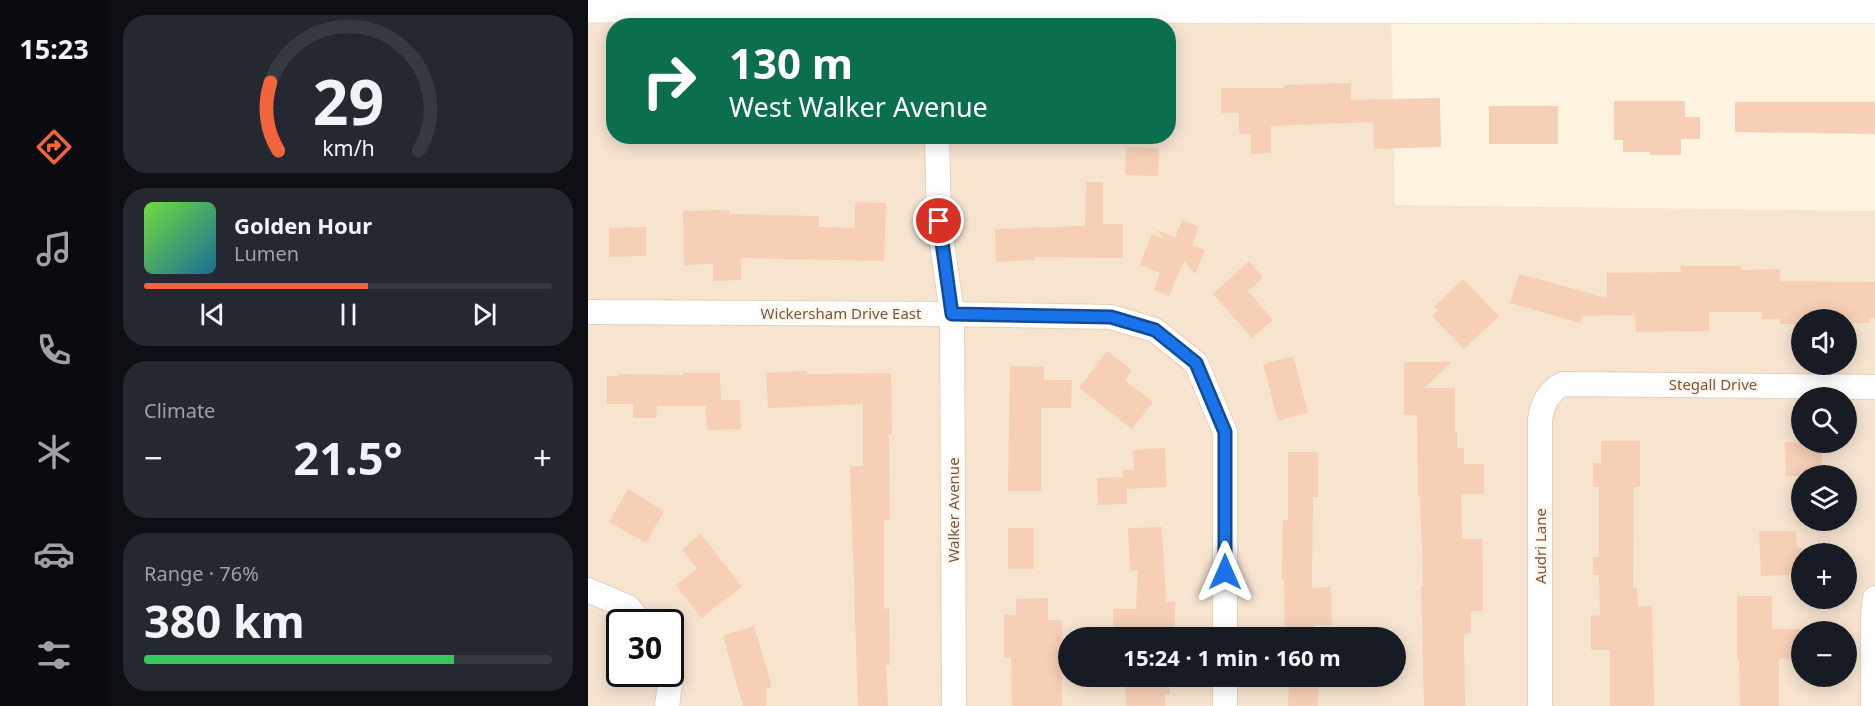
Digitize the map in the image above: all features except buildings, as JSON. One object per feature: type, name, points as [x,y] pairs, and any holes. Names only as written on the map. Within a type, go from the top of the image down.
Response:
[{"type":"main road","points":[[588,6],[834,4],[935,17],[1747,4],[1875,7]]},
{"type":"street","name":"Walker Avenue","points":[[937,144],[939,221],[952,314],[954,706]]},
{"type":"street","name":"Wickersham Drive East","points":[[588,312],[1111,317],[1155,330],[1196,363],[1225,432],[1225,627]]},
{"type":"street","name":"Stegall Drive","points":[[1552,390],[1563,384],[1875,387]]},
{"type":"street","name":"Audri Lane","points":[[1540,706],[1540,420],[1542,406],[1552,390]]},
{"type":"street","points":[[588,590],[630,609]]},
{"type":"street","points":[[1873,706],[1875,598]]},
{"type":"street","points":[[668,706],[670,687]]},
{"type":"street","points":[[1225,687],[1226,706]]},
{"type":"shaded area","points":[[588,0],[1391,7],[1395,205],[1875,211],[1875,706],[588,706]]},
{"type":"route","points":[[939,221],[952,314],[1111,317],[1155,330],[1196,363],[1225,432],[1225,572]]}]
